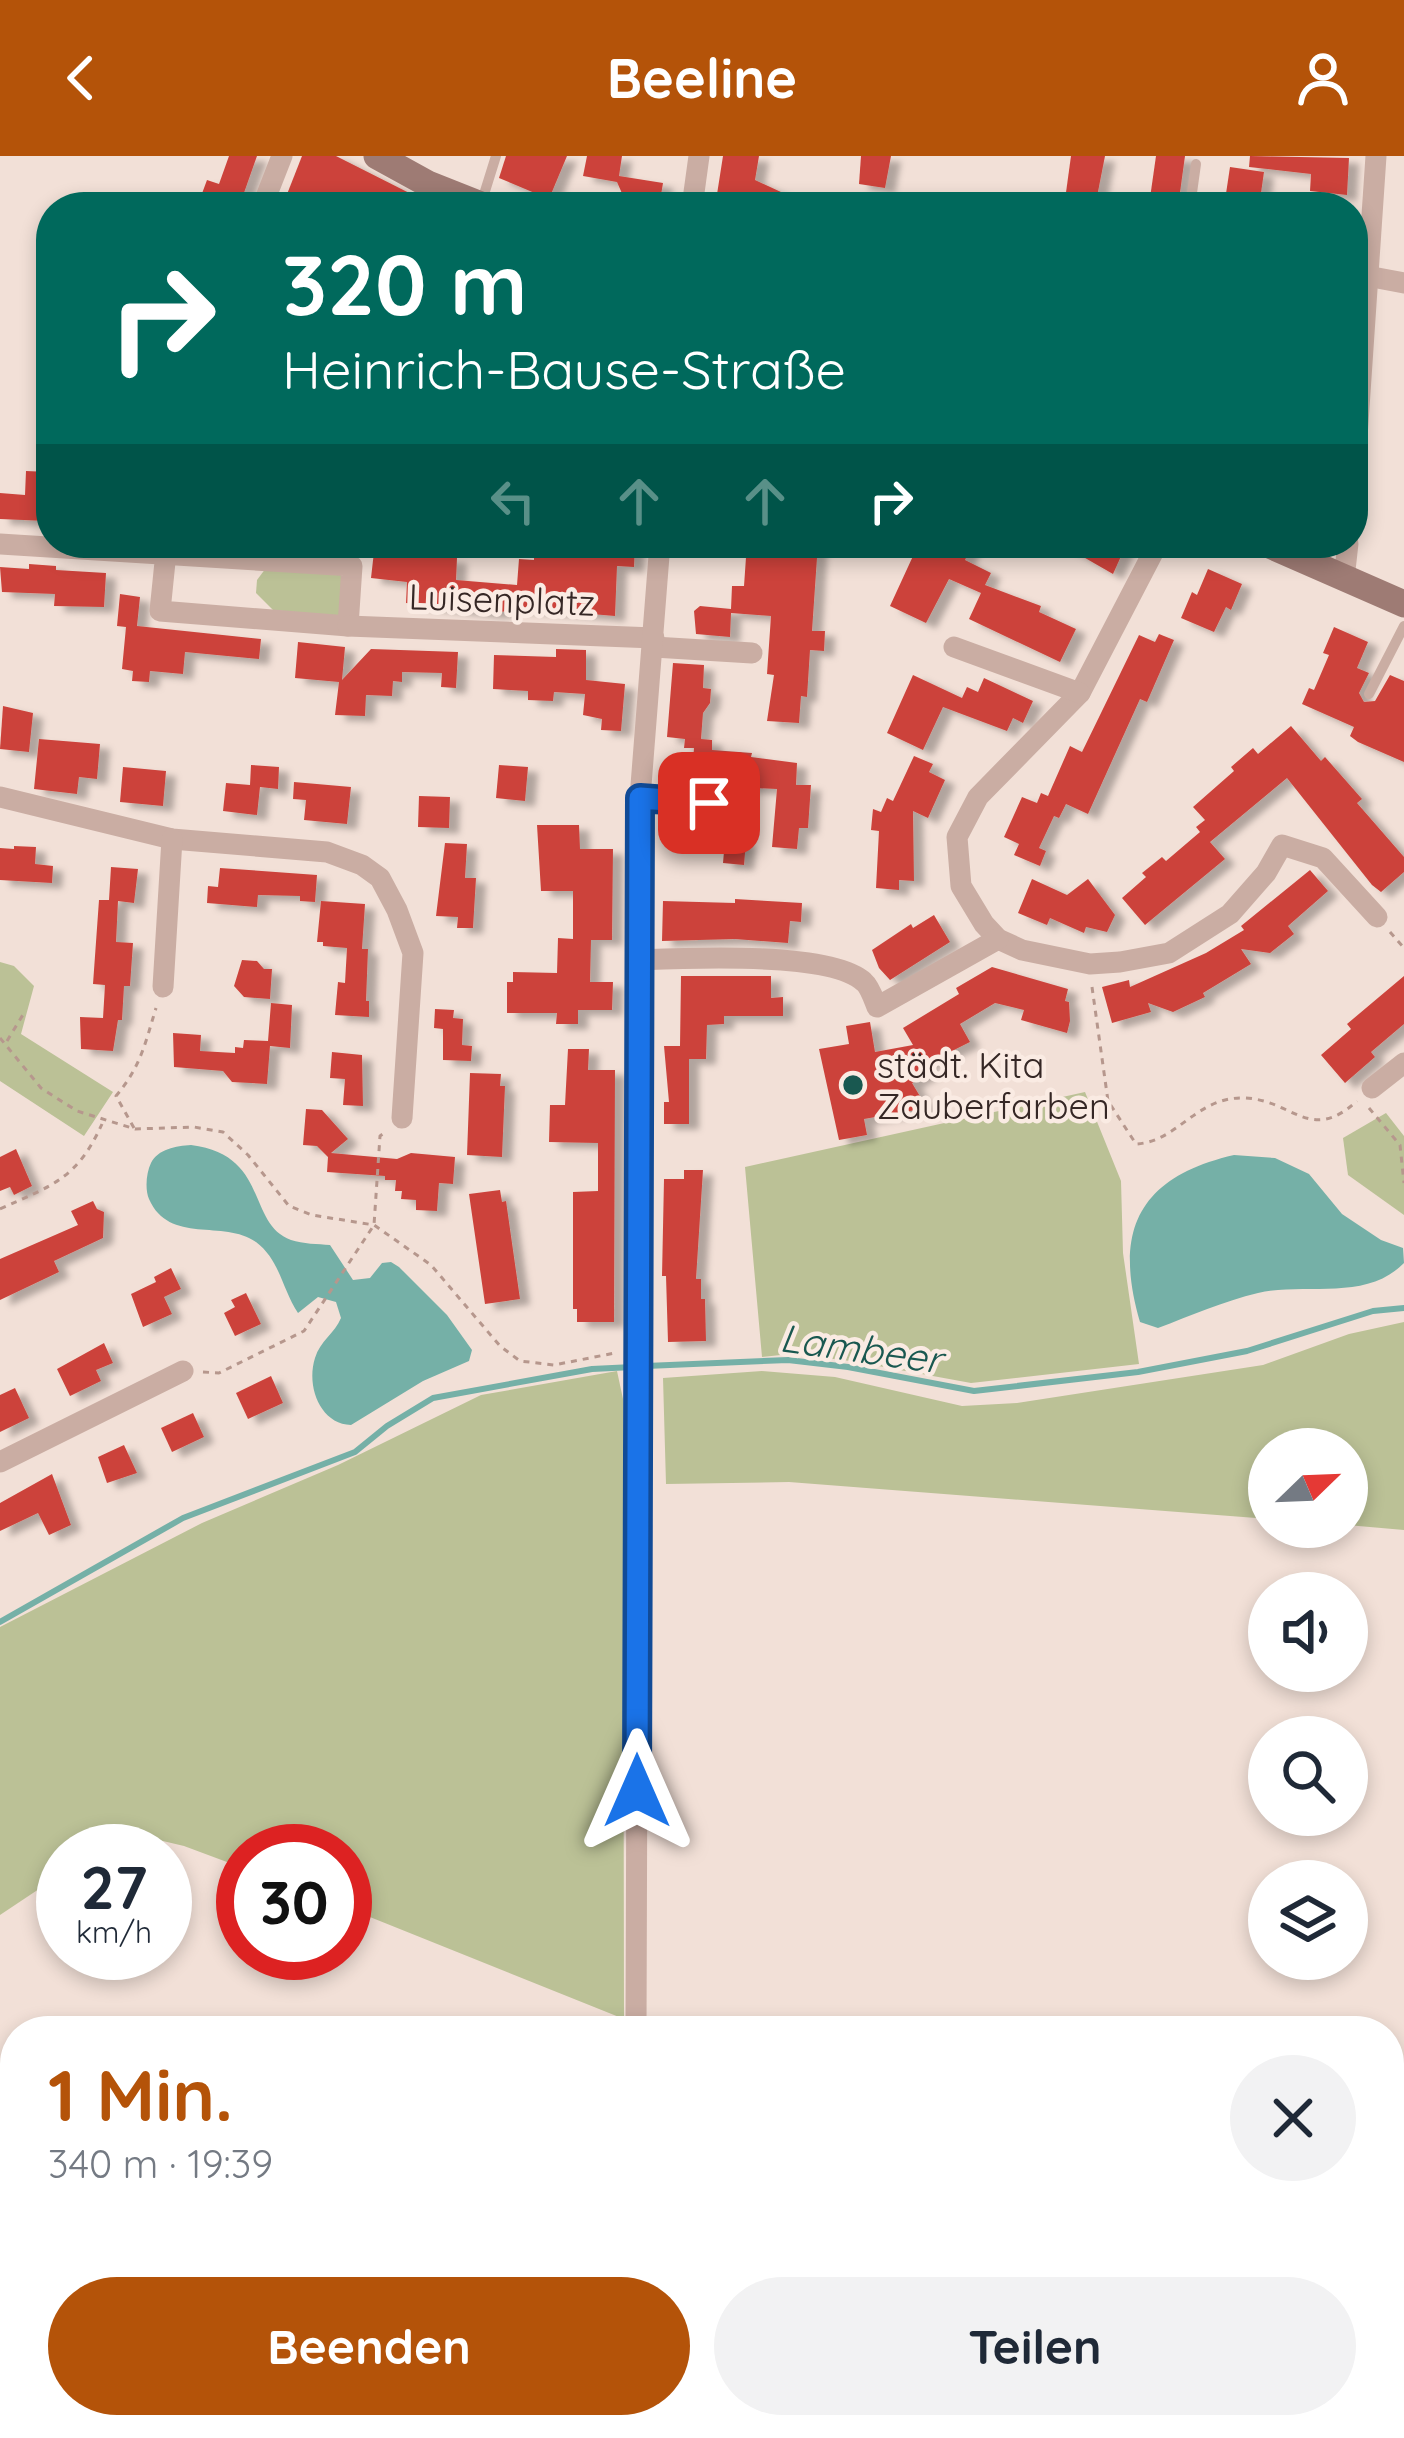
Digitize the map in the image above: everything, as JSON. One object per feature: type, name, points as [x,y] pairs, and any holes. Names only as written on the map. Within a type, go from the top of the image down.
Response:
[{"type":"street","points":[[268,192],[282,156]]},
{"type":"street","points":[[377,156],[448,192]]},
{"type":"street","points":[[694,192],[699,156]]},
{"type":"street","points":[[1367,192],[1376,156]]},
{"type":"street","points":[[1368,276],[1404,283]]},
{"type":"street","points":[[0,544],[36,545]]},
{"type":"street","name":"Luisenplatz","points":[[165,558],[160,611],[752,652]]},
{"type":"street","points":[[274,558],[352,566],[348,626]]},
{"type":"street","points":[[636,2016],[640,798],[659,558]]},
{"type":"street","points":[[1150,558],[1080,693],[979,796],[957,836],[961,886],[984,924],[998,939],[1022,950],[1090,964],[1169,952],[1230,914],[1266,873],[1282,845],[1323,857],[1377,917]]},
{"type":"street","points":[[1298,558],[1404,604]]},
{"type":"street","points":[[1344,579],[1346,558]]},
{"type":"street","points":[[954,647],[1080,693]]},
{"type":"street","points":[[0,797],[172,838],[327,852],[362,865],[380,878],[413,953],[402,1118]]},
{"type":"street","points":[[640,798],[743,806]]},
{"type":"street","points":[[163,987],[172,838]]},
{"type":"street","points":[[640,960],[821,964],[864,982],[878,1007],[998,939]]},
{"type":"street","points":[[1372,1088],[1404,1063]]},
{"type":"street","points":[[0,1462],[183,1371]]},
{"type":"lane","points":[[487,192],[496,156]]},
{"type":"lane","points":[[1192,192],[1196,164]]},
{"type":"lane","points":[[1370,694],[1404,626]]},
{"type":"path","points":[[1090,964],[1108,1101],[1136,1144],[1162,1137],[1208,1104],[1222,1101],[1247,1098],[1316,1121],[1340,1116],[1360,1098],[1400,1145],[1404,1183]]},
{"type":"path","points":[[135,1129],[116,1096],[133,1076],[149,1042],[163,987]]},
{"type":"path","points":[[6,1042],[24,1013]]},
{"type":"path","points":[[0,1038],[41,1088],[103,1122],[135,1129],[194,1127],[223,1132],[289,1206],[312,1215],[374,1225],[431,1265],[500,1346],[520,1361],[554,1365],[640,1360]]},
{"type":"path","points":[[183,1371],[219,1372],[304,1330],[374,1225],[380,1136],[402,1118]]},
{"type":"path","points":[[0,1209],[75,1171],[103,1122]]},
{"type":"green space","points":[[266,568],[341,570],[345,611],[337,616],[273,610],[256,593],[257,580]]},
{"type":"green space","points":[[0,962],[14,966],[34,986],[21,1034],[113,1092],[84,1136],[0,1081]]},
{"type":"green space","points":[[1085,1092],[1121,1181],[1123,1253],[1139,1364],[971,1383],[851,1361],[790,1354],[762,1357],[745,1167]]},
{"type":"green space","points":[[1386,1113],[1404,1136],[1404,1215],[1348,1175],[1343,1138]]},
{"type":"green space","points":[[1404,1322],[1404,1530],[1368,1527],[1368,1428],[1248,1428],[1248,1517],[789,1482],[666,1484],[663,1378],[762,1371],[835,1377],[962,1406],[1017,1403],[1263,1365],[1349,1334]]},
{"type":"green space","points":[[617,1371],[623,1399],[624,2016],[372,1918],[372,1824],[216,1824],[216,1858],[192,1849],[192,1824],[36,1824],[36,1891],[0,1915],[0,1627],[202,1523],[338,1465],[481,1395]]},
{"type":"water","points":[[191,1145],[216,1151],[234,1162],[277,1231],[291,1240],[330,1245],[353,1280],[370,1278],[382,1263],[399,1267],[447,1315],[472,1350],[469,1361],[423,1381],[351,1425],[331,1418],[318,1402],[312,1380],[317,1352],[341,1318],[336,1302],[318,1297],[298,1313],[276,1266],[256,1242],[243,1235],[170,1222],[149,1199],[147,1176],[154,1158],[168,1149]]},
{"type":"water","points":[[1234,1155],[1275,1158],[1309,1174],[1342,1214],[1381,1240],[1403,1248],[1404,1263],[1372,1283],[1258,1293],[1158,1328],[1140,1322],[1130,1260],[1141,1212],[1175,1177]]},
{"type":"building","points":[[229,156],[257,156],[244,192],[203,192],[207,180],[219,184]]},
{"type":"building","points":[[302,156],[336,156],[407,192],[288,192]]},
{"type":"building","points":[[506,156],[567,156],[552,192],[532,192],[499,178]]},
{"type":"building","points":[[587,156],[622,156],[619,176],[663,183],[662,192],[621,192],[617,182],[583,176]]},
{"type":"building","points":[[723,156],[759,156],[755,180],[781,192],[717,192]]},
{"type":"building","points":[[861,156],[891,156],[885,188],[859,184]]},
{"type":"building","points":[[1071,156],[1105,156],[1098,192],[1066,192]]},
{"type":"building","points":[[1156,156],[1185,156],[1180,192],[1151,192]]},
{"type":"building","points":[[1250,156],[1349,158],[1347,192],[1310,191],[1311,174],[1249,167]]},
{"type":"building","points":[[1230,167],[1264,172],[1261,192],[1226,192]]},
{"type":"building","points":[[26,471],[36,471],[36,521],[0,519],[0,493],[25,495]]},
{"type":"building","points":[[373,558],[457,558],[456,580],[517,585],[519,559],[634,558],[634,567],[617,566],[615,616],[508,607],[494,613],[406,603],[407,582],[371,578]]},
{"type":"building","points":[[746,558],[817,558],[812,631],[825,631],[824,651],[810,650],[807,697],[801,696],[799,723],[767,721],[774,675],[767,674],[771,616],[731,613],[730,637],[696,634],[694,611],[700,606],[731,609],[732,586],[744,586]]},
{"type":"building","points":[[912,558],[966,558],[991,573],[985,585],[1041,606],[1039,612],[1076,629],[1060,662],[969,619],[981,593],[949,579],[926,623],[890,606]]},
{"type":"building","points":[[1085,558],[1120,558],[1113,574]]},
{"type":"building","points":[[29,564],[106,573],[104,607],[54,606],[55,594],[2,592],[0,567],[29,569]]},
{"type":"building","points":[[1208,569],[1242,584],[1214,632],[1181,618]]},
{"type":"building","points":[[120,594],[140,597],[137,626],[261,639],[259,659],[185,652],[183,674],[150,671],[149,682],[132,681],[133,671],[122,669],[126,627],[117,626]]},
{"type":"building","points":[[1334,627],[1368,642],[1357,668],[1369,673],[1359,693],[1364,702],[1375,701],[1390,675],[1404,681],[1404,762],[1358,742],[1350,736],[1354,727],[1302,704],[1309,688],[1314,690],[1329,655],[1323,653]]},
{"type":"building","points":[[1159,634],[1174,640],[1147,702],[1140,699],[1088,814],[1066,804],[1059,818],[1054,816],[1039,848],[1046,851],[1040,866],[1014,855],[1019,844],[1004,837],[1022,797],[1037,803],[1041,793],[1048,796],[1070,746],[1082,752],[1139,635],[1155,642]]},
{"type":"building","points":[[298,642],[345,647],[342,680],[371,649],[458,652],[456,688],[441,687],[442,673],[402,672],[402,682],[393,681],[392,696],[366,695],[365,716],[335,715],[339,682],[295,678]]},
{"type":"building","points":[[556,649],[586,650],[586,680],[625,684],[621,731],[601,730],[602,719],[583,715],[585,694],[554,692],[553,701],[528,700],[528,691],[493,689],[494,655],[556,657]]},
{"type":"building","points":[[673,663],[704,665],[703,688],[711,689],[701,739],[712,740],[712,750],[797,763],[796,785],[811,785],[808,828],[799,828],[797,849],[772,847],[777,789],[691,785],[694,748],[684,748],[685,739],[667,737]]},
{"type":"building","points":[[913,675],[962,698],[967,687],[978,692],[984,678],[1033,701],[1023,723],[1013,718],[1007,731],[943,707],[923,750],[887,733]]},
{"type":"building","points":[[3,706],[33,713],[29,752],[0,749]]},
{"type":"building","points":[[1291,726],[1362,799],[1357,803],[1404,857],[1404,872],[1381,892],[1372,885],[1287,778],[1210,842],[1225,859],[1145,925],[1122,898],[1146,877],[1142,873],[1162,857],[1166,861],[1200,832],[1196,827],[1205,820],[1193,807],[1234,771],[1231,767],[1253,748],[1258,754]]},
{"type":"building","points":[[39,739],[100,744],[97,779],[79,777],[77,794],[34,789]]},
{"type":"building","points":[[914,756],[933,764],[929,772],[945,780],[928,818],[913,811],[914,881],[899,880],[899,890],[876,888],[879,831],[871,830],[873,809],[881,812],[887,798],[893,801]]},
{"type":"building","points":[[251,765],[279,767],[278,789],[260,787],[257,815],[223,811],[226,783],[250,785]]},
{"type":"building","points":[[499,765],[528,767],[525,801],[496,798]]},
{"type":"building","points":[[123,767],[166,771],[163,806],[120,802]]},
{"type":"building","points":[[294,782],[351,787],[347,824],[304,820],[306,800],[293,799]]},
{"type":"building","points":[[419,796],[450,797],[449,828],[418,827]]},
{"type":"building","points":[[693,817],[727,819],[725,840],[691,838]]},
{"type":"building","points":[[537,825],[579,825],[580,849],[613,849],[612,940],[591,940],[590,982],[613,982],[612,1010],[578,1010],[578,1024],[556,1024],[557,1013],[507,1013],[507,982],[513,982],[513,972],[557,973],[558,938],[573,939],[573,891],[541,891]]},
{"type":"building","points":[[725,840],[746,841],[744,865],[723,863]]},
{"type":"building","points":[[445,843],[467,844],[465,878],[476,878],[473,928],[457,928],[458,917],[436,916]]},
{"type":"building","points":[[36,847],[35,864],[53,866],[52,883],[0,880],[0,848]]},
{"type":"building","points":[[111,867],[138,869],[134,903],[118,901],[116,942],[133,943],[130,986],[124,986],[122,1020],[118,1020],[113,1051],[81,1049],[80,1017],[103,1018],[105,985],[93,984],[99,900],[109,900]]},
{"type":"building","points":[[220,868],[317,875],[315,902],[300,901],[300,896],[258,895],[257,907],[207,903],[208,886],[218,887]]},
{"type":"building","points":[[1310,870],[1328,891],[1288,926],[1294,934],[1270,953],[1241,949],[1251,964],[1203,993],[1205,997],[1173,1012],[1148,1003],[1151,1012],[1112,1023],[1102,987],[1129,980],[1130,987],[1206,953],[1244,930],[1241,926]]},
{"type":"building","points":[[1032,879],[1067,895],[1088,879],[1115,915],[1107,932],[1086,927],[1084,933],[1050,918],[1047,925],[1018,913]]},
{"type":"building","points":[[735,899],[802,903],[801,922],[790,921],[788,943],[662,941],[663,901],[735,903]]},
{"type":"building","points":[[321,901],[365,904],[362,949],[368,949],[369,1017],[335,1015],[338,982],[345,983],[347,948],[317,942]]},
{"type":"building","points":[[934,915],[950,942],[890,980],[872,950]]},
{"type":"building","points":[[242,960],[272,969],[270,999],[244,997],[234,986]]},
{"type":"building","points":[[992,967],[1068,989],[1067,1033],[1021,1020],[1024,1010],[995,1003],[960,1024],[970,1042],[926,1064],[930,1072],[912,1083],[927,1108],[864,1119],[867,1135],[839,1140],[819,1049],[849,1044],[846,1026],[870,1022],[875,1052],[913,1045],[903,1028],[959,994],[956,988]]},
{"type":"building","points":[[681,976],[771,976],[771,998],[783,997],[783,1016],[724,1016],[724,1024],[707,1025],[706,1059],[689,1059],[689,1124],[664,1124],[664,1102],[669,1102],[664,1046],[680,1046]]},
{"type":"building","points":[[1404,976],[1404,1024],[1345,1083],[1321,1055],[1351,1029],[1347,1024]]},
{"type":"building","points":[[271,1003],[292,1005],[290,1048],[270,1046],[267,1084],[232,1082],[223,1071],[174,1067],[173,1033],[201,1035],[200,1051],[235,1053],[235,1047],[243,1048],[244,1040],[268,1041]]},
{"type":"building","points":[[435,1009],[454,1010],[453,1018],[463,1019],[462,1045],[472,1046],[471,1061],[443,1060],[443,1029],[434,1028]]},
{"type":"building","points":[[568,1049],[589,1049],[588,1070],[615,1070],[614,1322],[577,1322],[577,1309],[573,1309],[573,1192],[598,1191],[598,1143],[549,1142],[550,1105],[565,1105]]},
{"type":"building","points":[[332,1052],[362,1055],[363,1106],[343,1105],[345,1079],[330,1078]]},
{"type":"building","points":[[470,1073],[501,1074],[500,1086],[505,1086],[502,1157],[467,1155]]},
{"type":"building","points":[[306,1109],[322,1110],[348,1139],[331,1153],[397,1159],[411,1153],[455,1157],[453,1184],[439,1183],[437,1211],[416,1210],[416,1200],[401,1199],[402,1191],[395,1191],[396,1180],[385,1180],[385,1176],[327,1172],[328,1157],[317,1146],[303,1145]]},
{"type":"building","points":[[16,1149],[32,1186],[14,1195],[10,1187],[0,1191],[0,1157]]},
{"type":"building","points":[[684,1170],[703,1170],[696,1279],[701,1279],[701,1299],[705,1299],[706,1341],[668,1342],[666,1276],[662,1276],[664,1179],[684,1179]]},
{"type":"building","points":[[500,1190],[502,1202],[506,1201],[520,1299],[485,1304],[469,1194]]},
{"type":"building","points":[[93,1201],[104,1212],[103,1238],[54,1261],[59,1272],[0,1300],[0,1259],[78,1225],[71,1211]]},
{"type":"building","points":[[171,1268],[181,1289],[164,1297],[172,1314],[143,1327],[131,1294]]},
{"type":"building","points":[[246,1293],[261,1324],[235,1336],[224,1313],[235,1307],[231,1300]]},
{"type":"building","points":[[104,1343],[113,1363],[96,1370],[101,1381],[70,1396],[57,1369]]},
{"type":"building","points":[[271,1376],[283,1403],[248,1419],[236,1393]]},
{"type":"building","points":[[15,1388],[29,1418],[0,1432],[0,1395]]},
{"type":"building","points":[[193,1413],[204,1437],[172,1452],[161,1428]]},
{"type":"building","points":[[124,1445],[137,1473],[107,1483],[98,1457]]},
{"type":"building","points":[[52,1474],[71,1525],[49,1535],[38,1513],[0,1531],[0,1503]]},
{"type":"waterway","name":"Lambeer","points":[[646,1366],[788,1360],[974,1391],[1138,1372],[1247,1351],[1373,1311],[1404,1308]]},
{"type":"waterway","name":"Lambeer","points":[[0,1622],[183,1518],[355,1452],[433,1398],[592,1369],[633,1367]]},
{"type":"place","name":"städt. Kita Zauberfarben","points":[[853,1085]]},
{"type":"route","points":[[637,1791],[640,798],[709,803]]}]
